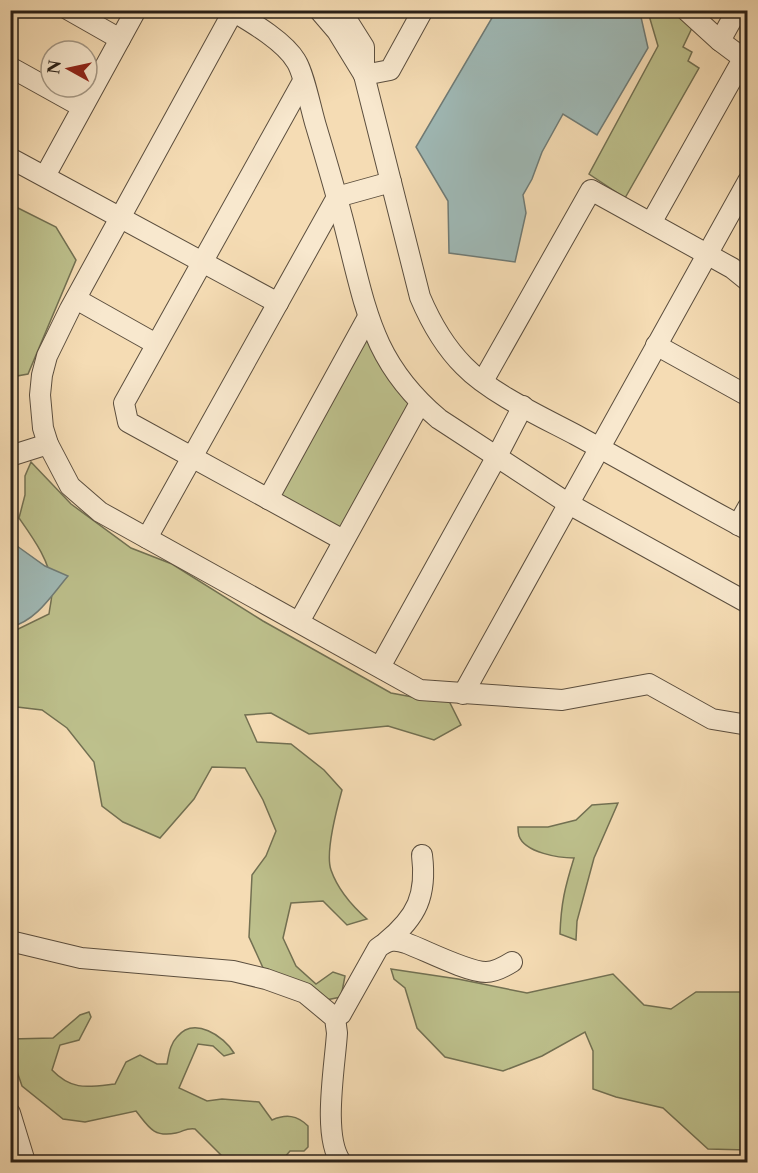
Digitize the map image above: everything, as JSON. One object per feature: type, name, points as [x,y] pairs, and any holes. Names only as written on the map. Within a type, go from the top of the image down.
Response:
[{"type":"street","points":[[69,10],[120,39]]},
{"type":"street","points":[[45,176],[136,10]]},
{"type":"street","points":[[319,10],[337,31],[364,75]]},
{"type":"street","points":[[338,10],[364,47],[364,75],[420,297],[432,324],[446,346],[465,367],[523,406],[743,527],[747,507]]},
{"type":"street","points":[[364,75],[390,70],[423,10]]},
{"type":"street","points":[[651,223],[745,61],[686,10]]},
{"type":"street","points":[[720,41],[737,10]]},
{"type":"street","points":[[747,603],[569,504],[439,419],[420,403],[392,369],[377,343],[368,317],[337,197],[296,61],[278,41],[233,11],[47,356],[40,395],[43,428],[48,444],[70,486],[100,512],[420,690],[562,700],[649,684],[712,719],[747,725]]},
{"type":"street","points":[[10,67],[82,107]]},
{"type":"street","points":[[303,81],[124,403],[128,422],[343,540]]},
{"type":"street","points":[[10,158],[278,303]]},
{"type":"street","points":[[463,694],[747,181]]},
{"type":"street","points":[[147,538],[337,197],[391,182]]},
{"type":"street","points":[[483,381],[591,190],[732,268],[747,281]]},
{"type":"street","points":[[76,299],[156,344]]},
{"type":"street","points":[[268,500],[368,317]]},
{"type":"street","points":[[656,345],[747,396]]},
{"type":"street","points":[[299,622],[420,403]]},
{"type":"street","points":[[380,667],[523,406]]},
{"type":"street","points":[[10,456],[48,444]]},
{"type":"street","points":[[334,1018],[341,1014],[378,948],[400,931],[421,900],[424,884],[422,855]]},
{"type":"street","points":[[386,942],[396,939],[474,971],[487,972],[512,962]]},
{"type":"street","points":[[10,941],[81,958],[233,971],[266,979],[305,993],[334,1018],[337,1033],[330,1133],[335,1155],[341,1162]]},
{"type":"street","points":[[10,1113],[25,1162]]},
{"type":"green space","points":[[645,11],[674,11],[692,28],[683,47],[692,52],[688,61],[699,68],[625,198],[589,174],[658,46],[648,12]]},
{"type":"green space","points":[[10,204],[56,227],[76,260],[28,374],[11,377]]},
{"type":"green space","points":[[368,340],[410,405],[343,528],[334,528],[279,494],[362,341]]},
{"type":"green space","points":[[31,462],[71,504],[131,548],[172,564],[263,621],[391,693],[418,698],[448,699],[461,725],[434,740],[388,726],[309,734],[271,713],[245,715],[257,742],[291,744],[324,770],[342,790],[329,853],[331,870],[346,897],[367,919],[347,925],[323,901],[291,903],[283,938],[296,966],[316,984],[333,972],[345,976],[341,997],[321,1001],[264,970],[249,937],[252,875],[266,856],[276,831],[263,800],[245,768],[212,767],[194,799],[160,838],[123,822],[102,806],[94,762],[67,728],[42,710],[17,707],[11,702],[10,633],[49,614],[52,593],[48,568],[19,518],[25,495],[25,476]]},
{"type":"green space","points":[[618,803],[594,858],[577,921],[576,940],[560,934],[564,895],[574,858],[552,856],[528,847],[519,836],[518,827],[548,827],[576,820],[592,805]]},
{"type":"green space","points":[[391,969],[527,993],[613,974],[644,1005],[671,1009],[696,992],[747,992],[747,1150],[708,1149],[663,1108],[593,1089],[593,1051],[585,1032],[542,1056],[503,1071],[445,1057],[417,1028],[405,988],[394,979]]},
{"type":"green space","points":[[89,1012],[91,1017],[79,1040],[60,1045],[52,1070],[59,1077],[81,1086],[115,1084],[126,1062],[140,1055],[157,1064],[167,1064],[171,1046],[177,1037],[184,1031],[200,1028],[223,1040],[234,1053],[224,1056],[213,1046],[198,1044],[179,1088],[207,1101],[222,1099],[259,1102],[272,1120],[287,1116],[300,1120],[308,1126],[308,1147],[304,1151],[290,1151],[283,1162],[228,1162],[195,1129],[162,1134],[152,1130],[136,1111],[85,1122],[63,1119],[22,1086],[11,1054],[11,1039],[53,1038],[80,1015]]},
{"type":"water","points":[[496,11],[628,11],[641,17],[648,48],[597,135],[563,114],[542,152],[523,195],[526,213],[515,262],[449,253],[448,201],[416,147]]},
{"type":"water","points":[[17,546],[45,566],[68,576],[36,613],[11,627],[11,549]]}]
